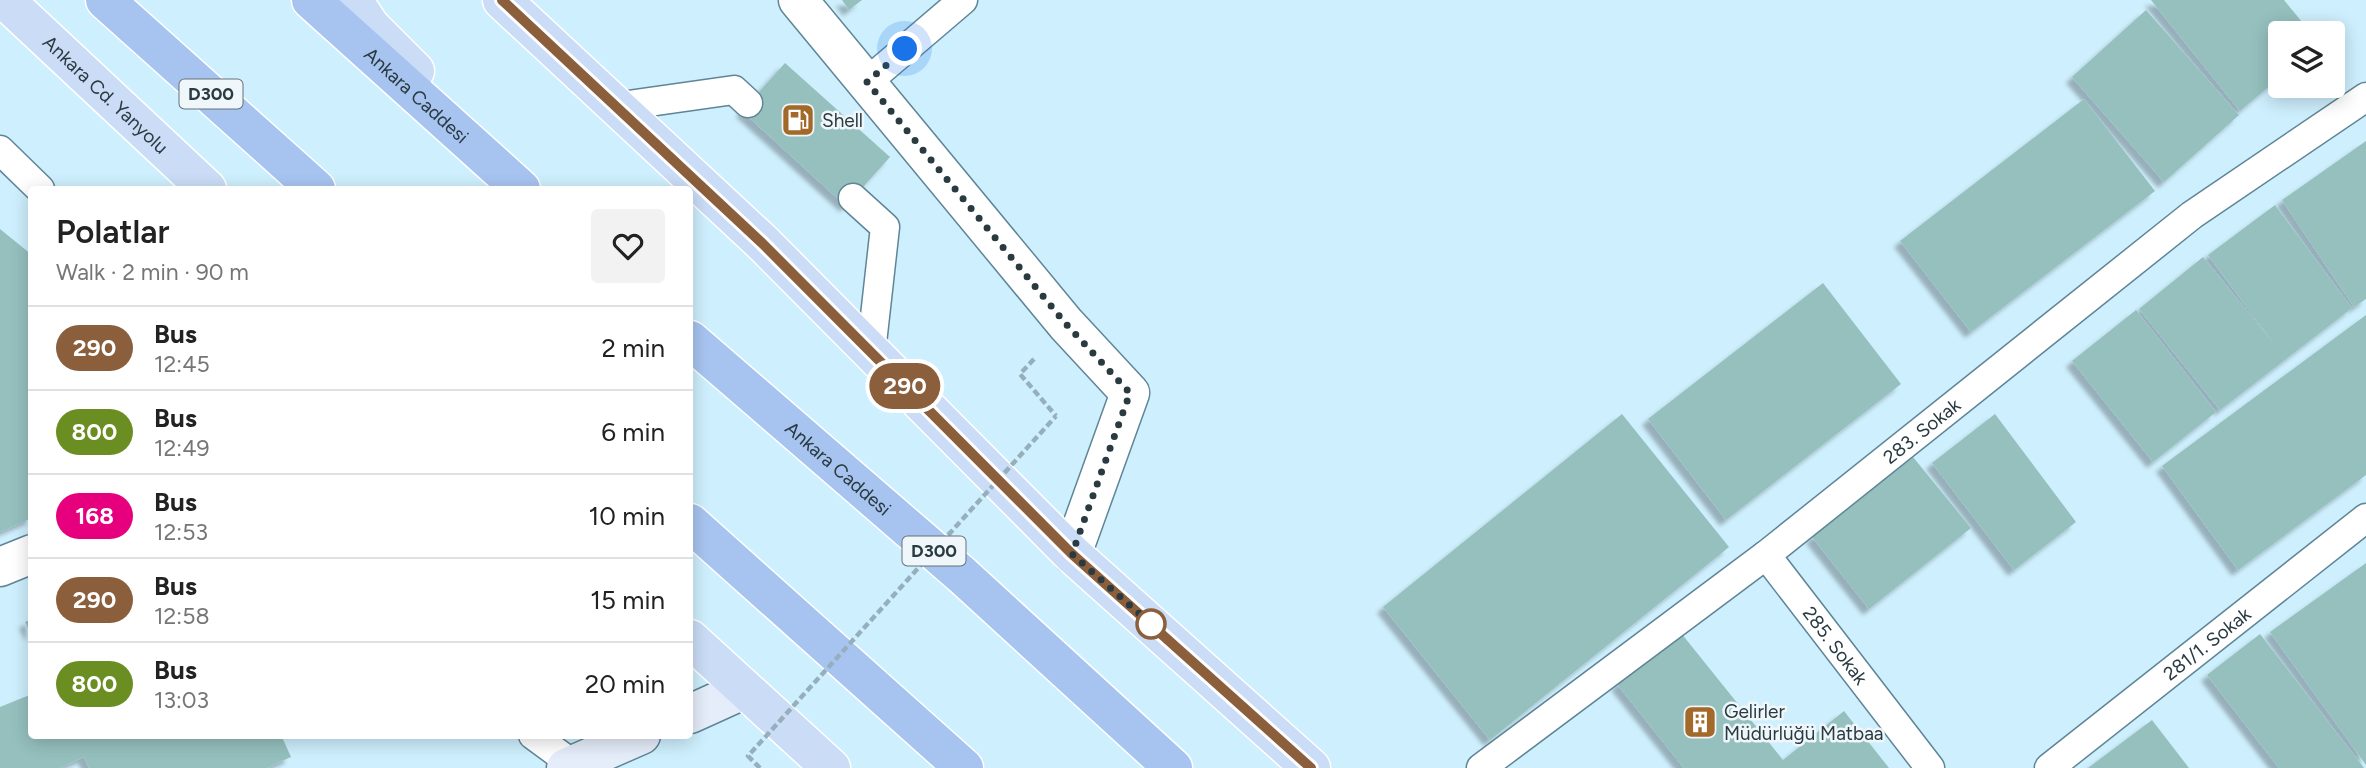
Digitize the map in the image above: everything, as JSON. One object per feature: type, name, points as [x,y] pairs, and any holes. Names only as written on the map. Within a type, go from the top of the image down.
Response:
[{"type":"highway","name":"D300","points":[[105,0],[313,186]]},
{"type":"highway","name":"Ankara Caddesi","points":[[311,0],[518,186]]},
{"type":"highway","name":"Ankara Caddesi","points":[[693,343],[962,575],[1173,768]]},
{"type":"highway","points":[[693,526],[964,768]]},
{"type":"main road","name":"Ankara Cd. Yanyolu","points":[[5,0],[204,186]]},
{"type":"main road","points":[[353,0],[370,26],[530,186]]},
{"type":"main road","points":[[502,0],[762,243],[1072,554],[1311,768]]},
{"type":"main road","points":[[693,642],[831,768]]},
{"type":"street","points":[[798,0],[1066,324],[1130,393],[1072,554]]},
{"type":"street","points":[[0,567],[28,556]]},
{"type":"street","points":[[693,712],[743,690]]},
{"type":"street","points":[[573,767],[632,739]]},
{"type":"lane","points":[[867,82],[963,0]]},
{"type":"lane","points":[[614,107],[734,90],[748,103]]},
{"type":"lane","name":"283. Sokak","points":[[1481,768],[1766,555],[2192,215],[2366,97]]},
{"type":"lane","points":[[0,150],[37,186]]},
{"type":"lane","points":[[853,198],[885,227],[871,352]]},
{"type":"lane","name":"281/1. Sokak","points":[[2049,768],[2366,518]]},
{"type":"lane","name":"285. Sokak","points":[[1766,555],[1930,768]]},
{"type":"lane","points":[[538,739],[573,767]]},
{"type":"path","points":[[760,768],[748,756],[1056,416]]},
{"type":"building","points":[[842,0],[862,0],[849,10]]},
{"type":"building","points":[[2151,0],[2284,0],[2301,21],[2268,21],[2268,87],[2240,111]]},
{"type":"building","points":[[2146,10],[2239,115],[2164,182],[2072,77]]},
{"type":"building","points":[[785,63],[890,157],[846,206],[742,111]]},
{"type":"building","points":[[2084,99],[2155,191],[1971,332],[1900,241]]},
{"type":"building","points":[[2366,141],[2366,299],[2354,307],[2282,200]]},
{"type":"building","points":[[2275,205],[2352,308],[2220,410],[2139,309],[2203,257],[2274,344],[2208,255]]},
{"type":"building","points":[[0,229],[28,252],[28,520],[0,532]]},
{"type":"building","points":[[1823,283],[1901,384],[1726,520],[1648,419]]},
{"type":"building","points":[[2136,310],[2216,412],[2153,462],[2072,361]]},
{"type":"building","points":[[2366,315],[2366,475],[2238,570],[2162,466]]},
{"type":"building","points":[[1622,414],[1729,547],[1490,740],[1383,607]]},
{"type":"building","points":[[1995,414],[2076,522],[2014,570],[1932,463]]},
{"type":"building","points":[[1913,457],[1971,528],[1869,609],[1812,537]]},
{"type":"building","points":[[2366,563],[2366,765],[2270,632]]},
{"type":"building","name":"Gelirler Müdürlüğü Matbaa","points":[[1681,633],[1783,760],[1844,711],[1889,768],[1684,768],[1617,684]]},
{"type":"building","points":[[2260,634],[2364,768],[2279,768],[2207,675]]},
{"type":"building","points":[[28,696],[28,739],[283,739],[291,757],[266,768],[89,768],[84,757],[59,768],[0,768],[0,707]]},
{"type":"building","points":[[2152,720],[2189,768],[2088,768]]},
{"type":"bus line","name":"290","points":[[502,0],[762,243],[1072,554],[1311,768]]},
{"type":"place","name":"Shell","points":[[798,120]]},
{"type":"place","name":"Gelirler Müdürlüğü Matbaa","points":[[1700,722]]},
{"type":"route","points":[[905,49],[867,82],[1066,324],[1130,393],[1072,554],[1151,624]]}]
